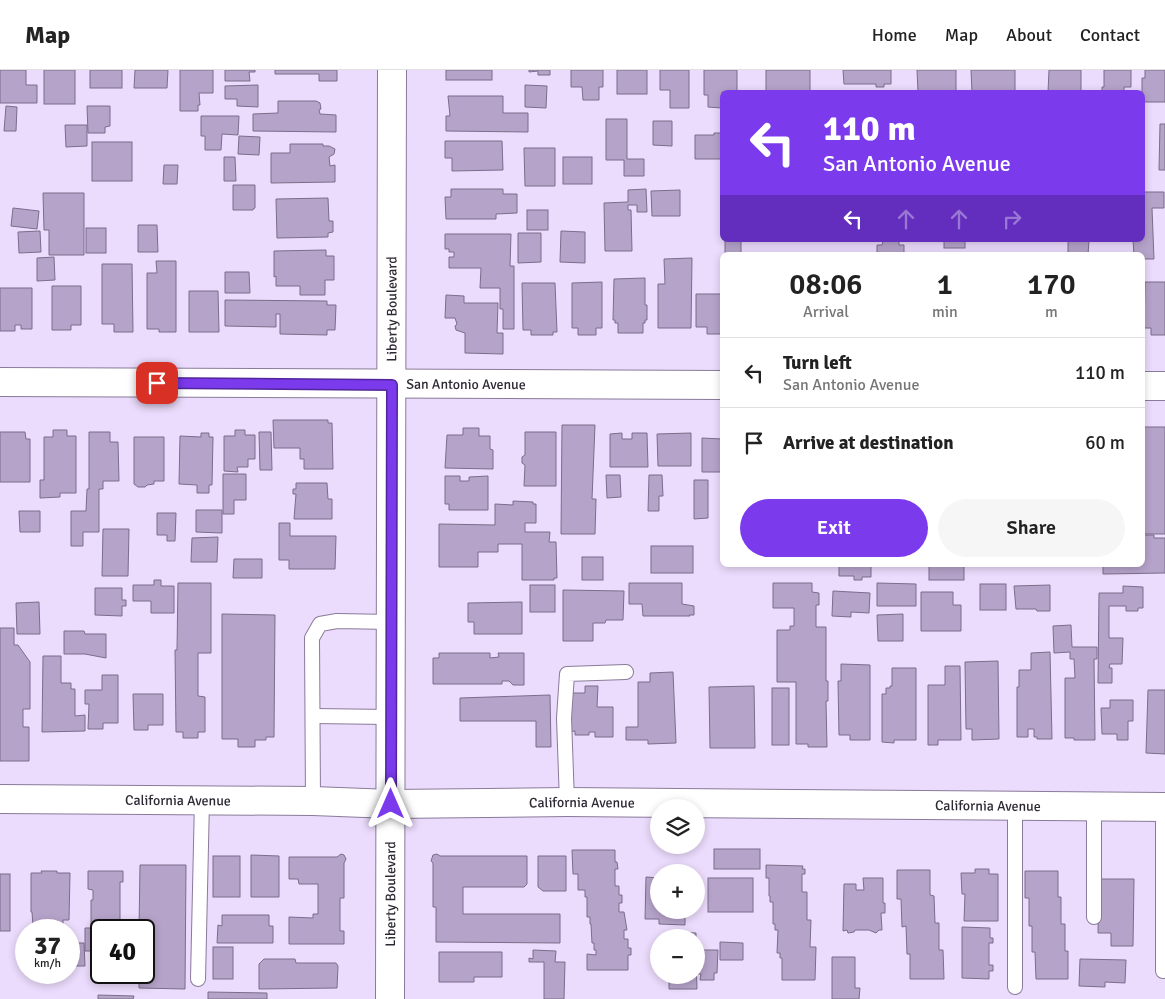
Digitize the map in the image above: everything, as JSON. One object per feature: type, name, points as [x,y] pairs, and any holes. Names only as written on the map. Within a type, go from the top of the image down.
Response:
[{"type":"street","name":"Liberty Boulevard","points":[[390,999],[392,70]]},
{"type":"street","name":"San Antonio Avenue","points":[[0,382],[720,385]]},
{"type":"street","points":[[1145,386],[1165,386]]},
{"type":"street","name":"California Avenue","points":[[0,800],[313,801],[391,804],[567,802],[1164,807]]},
{"type":"lane","points":[[313,801],[312,638],[320,624],[337,621],[391,622]]},
{"type":"lane","points":[[567,802],[564,718],[567,674],[626,672]]},
{"type":"lane","points":[[313,716],[390,717]]},
{"type":"lane","points":[[198,979],[202,800]]},
{"type":"lane","points":[[1015,805],[1015,987]]},
{"type":"lane","points":[[1094,806],[1094,917]]},
{"type":"lane","points":[[1164,807],[1164,971]]},
{"type":"building","points":[[0,70],[26,70],[26,85],[37,85],[37,103],[0,103]]},
{"type":"building","points":[[44,70],[75,70],[75,104],[44,104]]},
{"type":"building","points":[[90,70],[122,70],[122,88],[90,88]]},
{"type":"building","points":[[135,70],[168,70],[167,88],[134,88]]},
{"type":"building","points":[[180,70],[213,70],[213,93],[199,93],[200,105],[198,105],[198,111],[180,111]]},
{"type":"building","points":[[225,70],[255,70],[255,72],[249,72],[250,81],[225,81]]},
{"type":"building","points":[[275,70],[337,70],[337,81],[319,81],[319,74],[275,74]]},
{"type":"building","points":[[446,70],[492,70],[492,80],[446,80]]},
{"type":"building","points":[[529,70],[550,70],[550,75],[538,75],[538,71],[529,72]]},
{"type":"building","points":[[571,70],[603,70],[603,87],[599,87],[599,100],[583,100],[582,87],[571,87]]},
{"type":"building","points":[[617,70],[647,70],[647,94],[617,94]]},
{"type":"building","points":[[660,70],[689,70],[689,108],[670,108],[670,90],[660,90]]},
{"type":"building","points":[[704,70],[737,70],[737,90],[720,90],[720,108],[708,107],[708,95],[704,95]]},
{"type":"building","points":[[766,70],[810,70],[810,90],[766,90]]},
{"type":"building","points":[[843,70],[891,70],[891,84],[884,84],[884,87],[876,87],[876,84],[844,84]]},
{"type":"building","points":[[917,70],[956,70],[956,90],[918,90]]},
{"type":"building","points":[[971,70],[1015,70],[1015,90],[972,90]]},
{"type":"building","points":[[1049,70],[1081,70],[1081,90],[1048,90]]},
{"type":"building","points":[[1104,70],[1131,70],[1131,87],[1124,87],[1124,90],[1102,90],[1102,87],[1104,87]]},
{"type":"building","points":[[1145,70],[1165,70],[1165,102],[1145,102],[1142,78],[1145,78]]},
{"type":"building","points":[[258,85],[258,107],[237,106],[237,99],[225,99],[225,86]]},
{"type":"building","points":[[525,85],[547,86],[546,108],[525,107]]},
{"type":"building","points":[[448,96],[503,96],[503,113],[528,113],[528,132],[446,131],[446,116],[450,116]]},
{"type":"building","points":[[278,101],[316,101],[320,103],[320,114],[336,115],[336,132],[253,131],[253,114],[278,113]]},
{"type":"building","points":[[6,106],[17,107],[16,131],[4,131]]},
{"type":"building","points":[[87,106],[110,106],[110,126],[105,127],[105,133],[88,133]]},
{"type":"building","points":[[201,116],[239,116],[238,135],[222,134],[221,150],[205,150],[205,136],[201,136]]},
{"type":"building","points":[[606,119],[627,119],[627,159],[644,159],[644,176],[624,176],[624,160],[606,160]]},
{"type":"building","points":[[653,121],[672,121],[672,146],[653,145]]},
{"type":"building","points":[[1160,124],[1165,124],[1165,170],[1159,170]]},
{"type":"building","points":[[65,125],[87,125],[87,146],[66,147]]},
{"type":"building","points":[[714,133],[720,133],[720,159],[695,159],[695,135],[714,135]]},
{"type":"building","points":[[239,136],[260,137],[259,155],[238,154]]},
{"type":"building","points":[[445,141],[502,141],[503,170],[452,171],[452,158],[445,158]]},
{"type":"building","points":[[92,142],[132,142],[132,181],[92,181]]},
{"type":"building","points":[[290,144],[323,144],[323,146],[335,149],[334,154],[329,157],[330,166],[335,165],[335,182],[271,183],[271,153],[290,153]]},
{"type":"building","points":[[524,148],[555,148],[555,186],[525,186]]},
{"type":"building","points":[[224,157],[235,157],[236,181],[224,181]]},
{"type":"building","points":[[563,157],[592,157],[592,184],[563,184]]},
{"type":"building","points":[[164,165],[178,165],[177,184],[163,184]]},
{"type":"building","points":[[233,185],[255,185],[255,208],[253,210],[233,210]]},
{"type":"building","points":[[451,189],[503,189],[503,194],[517,194],[517,213],[496,214],[496,219],[446,219],[445,197],[451,197]]},
{"type":"building","points":[[646,189],[647,212],[637,212],[637,205],[628,205],[628,210],[631,210],[632,251],[605,251],[604,203],[628,202],[628,190]]},
{"type":"building","points":[[680,190],[680,216],[652,216],[651,191]]},
{"type":"building","points":[[1145,192],[1164,192],[1164,208],[1152,208],[1154,259],[1145,259],[1145,252],[1134,252],[1133,242],[1145,242]]},
{"type":"building","points":[[43,193],[84,193],[84,255],[49,255],[49,230],[44,230]]},
{"type":"building","points":[[328,198],[329,221],[333,221],[333,232],[328,233],[328,237],[277,238],[276,199]]},
{"type":"building","points":[[13,208],[39,211],[37,229],[11,226]]},
{"type":"building","points":[[527,210],[548,210],[548,230],[527,230]]},
{"type":"building","points":[[138,225],[157,225],[158,252],[138,252]]},
{"type":"building","points":[[86,228],[106,228],[106,253],[86,253]]},
{"type":"building","points":[[40,231],[41,252],[19,253],[18,232]]},
{"type":"building","points":[[561,231],[585,232],[585,263],[560,262]]},
{"type":"building","points":[[518,233],[541,233],[541,262],[518,263]]},
{"type":"building","points":[[445,234],[511,234],[510,266],[514,266],[514,329],[503,329],[503,309],[500,309],[500,288],[480,288],[481,268],[449,268],[449,257],[454,257],[454,252],[449,252],[449,249],[445,249]]},
{"type":"building","points":[[725,242],[741,242],[741,252],[725,252]]},
{"type":"building","points":[[883,242],[899,242],[899,245],[904,245],[904,252],[877,252],[877,245],[882,245]]},
{"type":"building","points":[[944,242],[965,242],[965,248],[944,248]]},
{"type":"building","points":[[1068,242],[1089,242],[1088,252],[1068,252]]},
{"type":"building","points":[[326,250],[326,256],[334,256],[334,280],[325,280],[325,295],[300,295],[300,286],[276,286],[274,251]]},
{"type":"building","points":[[54,257],[55,280],[37,281],[37,258]]},
{"type":"building","points":[[692,258],[691,328],[658,328],[658,284],[665,284],[664,259]]},
{"type":"building","points":[[156,261],[176,261],[176,332],[159,332],[159,329],[147,329],[147,273],[157,273]]},
{"type":"building","points":[[102,264],[132,264],[133,332],[114,332],[114,324],[102,324]]},
{"type":"building","points":[[225,272],[249,272],[250,293],[225,293]]},
{"type":"building","points":[[645,278],[647,320],[643,323],[643,333],[618,333],[618,323],[615,323],[615,320],[613,320],[614,279]]},
{"type":"building","points":[[602,282],[602,328],[596,328],[596,335],[578,335],[578,328],[572,328],[572,283]]},
{"type":"building","points":[[1145,282],[1165,282],[1165,335],[1151,335],[1151,328],[1145,328]]},
{"type":"building","points":[[522,283],[555,283],[557,332],[553,332],[553,335],[531,335],[531,330],[523,330]]},
{"type":"building","points":[[52,286],[81,286],[81,325],[71,325],[71,330],[52,330]]},
{"type":"building","points":[[0,288],[32,288],[32,329],[21,329],[21,325],[15,325],[15,331],[0,331]]},
{"type":"building","points":[[189,291],[218,291],[219,332],[189,332]]},
{"type":"building","points":[[696,294],[720,294],[720,334],[707,334],[707,327],[696,327]]},
{"type":"building","points":[[446,295],[464,296],[464,303],[498,303],[497,333],[503,333],[503,354],[465,353],[465,333],[456,330],[455,318],[445,318]]},
{"type":"building","points":[[225,300],[327,301],[327,305],[336,305],[335,330],[327,330],[327,335],[280,334],[280,314],[276,314],[276,327],[225,326]]},
{"type":"building","points":[[273,420],[328,420],[328,423],[332,423],[333,469],[304,469],[304,459],[300,459],[300,448],[274,448]]},
{"type":"building","points":[[562,425],[595,425],[592,499],[596,499],[595,534],[561,534]]},
{"type":"building","points":[[1145,427],[1165,427],[1165,534],[1145,534]]},
{"type":"building","points":[[463,428],[479,428],[479,436],[490,436],[490,449],[493,450],[493,469],[445,468],[447,435],[463,435]]},
{"type":"building","points":[[53,430],[67,430],[67,436],[76,436],[76,493],[60,493],[60,497],[40,498],[40,480],[44,480],[44,437],[53,437]]},
{"type":"building","points":[[235,430],[245,430],[245,435],[255,435],[255,459],[248,459],[248,467],[237,467],[238,472],[224,471],[224,436],[235,436]]},
{"type":"building","points":[[0,432],[25,432],[26,439],[30,439],[30,482],[0,482]]},
{"type":"building","points":[[89,432],[110,432],[110,442],[118,442],[119,481],[103,481],[103,489],[99,489],[99,532],[83,532],[83,546],[71,546],[71,511],[86,511],[87,489],[89,489]]},
{"type":"building","points":[[259,432],[271,432],[272,470],[260,470]]},
{"type":"building","points":[[525,432],[556,432],[556,486],[524,486],[525,465],[522,463],[522,457],[525,455]]},
{"type":"building","points":[[201,433],[209,433],[209,437],[213,437],[212,485],[209,485],[209,493],[197,493],[197,485],[179,484],[180,436],[201,437]]},
{"type":"building","points":[[622,433],[622,439],[632,439],[632,433],[647,433],[648,467],[610,467],[610,434]]},
{"type":"building","points":[[691,433],[691,466],[658,466],[657,434]]},
{"type":"building","points":[[134,437],[164,437],[164,481],[154,481],[154,484],[145,487],[138,487],[134,484]]},
{"type":"building","points":[[702,438],[720,439],[720,472],[702,472]]},
{"type":"building","points":[[223,474],[246,474],[246,500],[234,500],[234,514],[223,514]]},
{"type":"building","points":[[606,475],[620,475],[621,497],[607,498]]},
{"type":"building","points":[[649,475],[662,475],[663,496],[659,496],[659,511],[648,511]]},
{"type":"building","points":[[445,476],[460,476],[460,481],[469,481],[469,477],[488,476],[488,510],[449,510],[449,504],[445,504]]},
{"type":"building","points":[[694,480],[708,480],[708,518],[694,519]]},
{"type":"building","points":[[296,483],[327,483],[328,499],[332,499],[332,519],[294,519],[296,494],[293,494],[293,489],[296,489]]},
{"type":"building","points":[[513,501],[533,502],[533,504],[536,504],[536,523],[525,523],[525,532],[550,532],[549,542],[556,542],[557,578],[554,578],[554,580],[522,580],[522,544],[498,544],[498,552],[478,552],[478,567],[439,567],[439,524],[495,525],[495,504],[513,505]]},
{"type":"building","points":[[196,510],[222,510],[222,533],[196,532]]},
{"type":"building","points":[[19,511],[40,511],[40,532],[20,532]]},
{"type":"building","points":[[157,513],[176,513],[175,541],[167,541],[167,535],[157,535]]},
{"type":"building","points":[[279,523],[290,523],[290,536],[336,536],[335,569],[289,569],[289,560],[279,560]]},
{"type":"building","points":[[103,529],[129,529],[128,576],[102,576]]},
{"type":"building","points":[[1145,535],[1154,535],[1154,538],[1165,538],[1165,573],[1103,574],[1103,567],[1145,567]]},
{"type":"building","points":[[218,537],[217,562],[191,562],[192,538]]},
{"type":"building","points":[[651,546],[693,546],[693,573],[651,573]]},
{"type":"building","points":[[582,557],[603,557],[603,580],[582,580]]},
{"type":"building","points":[[234,559],[262,559],[262,578],[233,578]]},
{"type":"building","points":[[839,567],[871,567],[871,577],[862,577],[862,580],[854,580],[854,576],[839,576]]},
{"type":"building","points":[[929,567],[964,567],[964,580],[929,580]]},
{"type":"building","points":[[154,580],[161,580],[161,586],[174,586],[174,613],[151,613],[151,601],[133,601],[133,585],[154,585]]},
{"type":"building","points":[[178,583],[211,583],[211,653],[198,653],[198,696],[205,697],[205,732],[198,732],[198,738],[183,738],[183,732],[176,732],[175,650],[177,650]]},
{"type":"building","points":[[629,583],[682,583],[682,604],[694,606],[694,615],[643,616],[642,604],[629,604]]},
{"type":"building","points":[[773,583],[812,583],[812,592],[819,593],[819,605],[816,605],[816,627],[826,627],[826,681],[828,681],[828,701],[826,701],[827,747],[808,747],[808,744],[796,744],[796,682],[777,682],[777,630],[790,630],[790,626],[794,626],[794,608],[773,608]]},
{"type":"building","points":[[877,583],[916,584],[916,606],[877,606]]},
{"type":"building","points":[[980,584],[1006,584],[1006,610],[980,610]]},
{"type":"building","points":[[530,585],[555,585],[555,612],[530,612]]},
{"type":"building","points":[[1050,585],[1050,611],[1016,609],[1014,586]]},
{"type":"building","points":[[1123,586],[1143,587],[1143,608],[1138,608],[1138,611],[1126,611],[1126,606],[1109,606],[1109,638],[1123,638],[1122,664],[1110,664],[1109,668],[1112,668],[1112,683],[1098,683],[1099,593],[1123,593]]},
{"type":"building","points":[[95,588],[122,588],[122,600],[126,600],[126,606],[122,606],[122,616],[95,615]]},
{"type":"building","points":[[563,590],[624,591],[623,620],[606,620],[605,623],[593,623],[593,641],[563,641]]},
{"type":"building","points":[[833,591],[870,593],[869,613],[851,612],[851,617],[832,616]]},
{"type":"building","points":[[921,592],[953,592],[953,605],[961,605],[961,631],[921,631]]},
{"type":"building","points":[[39,602],[40,634],[17,634],[16,603]]},
{"type":"building","points":[[522,602],[522,634],[474,634],[474,622],[468,622],[468,603]]},
{"type":"building","points":[[222,614],[275,615],[274,737],[266,737],[266,740],[255,740],[255,747],[238,747],[238,739],[222,739]]},
{"type":"building","points":[[903,614],[903,641],[878,641],[877,615]]},
{"type":"building","points":[[1071,625],[1072,647],[1097,647],[1097,659],[1094,659],[1095,740],[1065,738],[1065,678],[1075,678],[1074,659],[1070,659],[1070,652],[1054,653],[1053,626]]},
{"type":"building","points":[[0,628],[14,628],[14,645],[18,645],[30,662],[30,709],[23,709],[23,727],[29,727],[29,761],[0,761]]},
{"type":"building","points":[[64,631],[106,634],[106,658],[85,654],[64,654]]},
{"type":"building","points":[[1050,652],[1052,739],[1037,739],[1037,737],[1034,737],[1034,729],[1028,729],[1028,737],[1017,737],[1019,670],[1031,670],[1031,653]]},
{"type":"building","points":[[439,653],[490,653],[490,658],[499,657],[498,653],[524,653],[524,685],[513,685],[509,681],[502,681],[502,684],[433,684],[433,658],[439,658]]},
{"type":"building","points":[[43,656],[61,656],[61,683],[71,683],[71,689],[75,689],[75,716],[85,715],[85,731],[42,732]]},
{"type":"building","points":[[998,661],[999,739],[972,740],[972,729],[966,729],[965,662]]},
{"type":"building","points":[[841,664],[870,665],[870,740],[850,740],[850,735],[839,735],[838,681],[841,681]]},
{"type":"building","points":[[945,666],[960,666],[961,740],[938,740],[938,745],[928,745],[928,685],[945,685]]},
{"type":"building","points":[[892,668],[916,668],[916,740],[894,740],[894,743],[882,742],[882,694],[886,694],[886,688],[892,686]]},
{"type":"building","points":[[673,672],[676,743],[648,744],[648,740],[626,740],[626,727],[638,727],[638,682],[650,682],[650,673]]},
{"type":"building","points":[[102,675],[118,675],[118,723],[103,723],[103,729],[88,729],[89,704],[85,704],[85,690],[102,690]]},
{"type":"building","points":[[585,686],[598,686],[597,707],[613,707],[613,737],[595,737],[595,732],[589,732],[589,735],[575,735],[575,731],[568,732],[567,693],[585,693]]},
{"type":"building","points":[[754,686],[755,748],[710,748],[709,687]]},
{"type":"building","points":[[772,688],[789,688],[789,745],[772,745]]},
{"type":"building","points":[[1148,690],[1165,690],[1165,754],[1146,753]]},
{"type":"building","points":[[133,694],[163,694],[163,725],[148,725],[148,730],[134,730]]},
{"type":"building","points":[[550,695],[551,747],[536,747],[536,721],[460,721],[460,698]]},
{"type":"building","points":[[1110,700],[1133,700],[1133,721],[1128,721],[1128,740],[1117,740],[1117,734],[1102,734],[1101,708],[1110,708]]},
{"type":"building","points":[[714,849],[760,849],[760,869],[714,869]]},
{"type":"building","points":[[572,850],[615,850],[615,862],[617,862],[618,869],[615,869],[615,886],[619,886],[619,895],[622,895],[622,903],[619,903],[619,912],[624,912],[627,930],[624,930],[624,939],[628,939],[628,948],[631,948],[631,955],[628,955],[628,970],[587,970],[587,954],[596,955],[596,950],[594,950],[594,943],[592,943],[590,917],[587,917],[585,890],[578,890],[578,874],[573,874]]},
{"type":"building","points":[[341,854],[346,859],[344,863],[344,898],[340,898],[340,931],[344,931],[344,944],[289,944],[289,917],[313,918],[313,914],[318,914],[318,884],[299,884],[298,879],[289,879],[289,857],[337,857]]},
{"type":"building","points":[[437,854],[440,856],[527,856],[527,884],[524,887],[463,887],[463,914],[560,914],[560,943],[436,942],[436,907],[433,907],[433,863],[431,861],[433,855]]},
{"type":"building","points":[[251,855],[279,856],[279,897],[251,897]]},
{"type":"building","points":[[213,856],[240,856],[240,897],[213,897]]},
{"type":"building","points":[[538,856],[566,856],[566,891],[543,891],[538,887]]},
{"type":"building","points":[[140,865],[186,865],[185,989],[139,988],[139,984],[155,984],[155,919],[139,919]]},
{"type":"building","points":[[766,865],[803,866],[802,869],[805,869],[805,874],[802,874],[802,892],[807,892],[807,920],[811,920],[810,947],[816,947],[815,980],[782,980],[782,958],[780,958],[780,953],[777,953],[778,930],[775,930],[775,924],[773,924],[773,902],[770,902],[769,878],[766,878]]},
{"type":"building","points":[[975,869],[989,869],[989,874],[998,874],[998,921],[964,921],[965,894],[962,894],[961,873],[975,873]]},
{"type":"building","points":[[897,870],[930,870],[930,895],[934,896],[935,923],[939,923],[939,950],[943,950],[944,979],[910,979],[910,954],[907,954],[906,926],[902,927],[901,899],[897,899]]},
{"type":"building","points":[[41,871],[70,873],[69,919],[32,919],[31,873],[42,873]]},
{"type":"building","points":[[88,871],[123,871],[123,882],[120,882],[120,919],[91,919],[93,890],[88,889]]},
{"type":"building","points":[[1025,871],[1058,871],[1058,897],[1061,897],[1061,924],[1065,924],[1065,951],[1068,951],[1068,979],[1036,979],[1035,952],[1032,952],[1032,926],[1029,926],[1029,898],[1025,898]]},
{"type":"building","points":[[0,874],[10,874],[10,931],[0,931]]},
{"type":"building","points":[[646,877],[650,877],[650,919],[645,919]]},
{"type":"building","points":[[708,878],[753,878],[753,912],[708,912]]},
{"type":"building","points":[[863,878],[883,878],[885,913],[881,913],[882,930],[876,933],[869,930],[855,930],[848,933],[847,930],[843,931],[844,884],[856,884],[856,890],[864,890]]},
{"type":"building","points":[[1099,879],[1134,879],[1133,946],[1111,946],[1111,933],[1098,933]]},
{"type":"building","points":[[222,915],[269,915],[269,926],[273,926],[273,943],[217,943],[218,925],[222,926]]},
{"type":"building","points":[[659,919],[685,919],[685,925],[659,924]]},
{"type":"building","points":[[962,927],[990,928],[990,938],[993,938],[993,943],[989,943],[989,965],[993,965],[993,971],[989,971],[989,979],[962,978]]},
{"type":"building","points":[[85,928],[90,928],[90,951],[85,951]]},
{"type":"building","points":[[720,942],[743,943],[743,960],[720,960]]},
{"type":"building","points":[[80,943],[84,943],[85,966],[80,966]]},
{"type":"building","points":[[213,947],[233,947],[233,979],[213,979]]},
{"type":"building","points":[[533,950],[556,951],[555,962],[565,962],[564,999],[544,999],[544,962],[529,962],[529,958],[533,959]]},
{"type":"building","points":[[705,950],[718,950],[717,973],[714,973],[714,980],[705,980]]},
{"type":"building","points":[[439,952],[502,952],[502,977],[474,977],[474,982],[439,982]]},
{"type":"building","points":[[832,957],[855,957],[855,988],[860,988],[859,999],[832,999]]},
{"type":"building","points":[[264,959],[295,959],[296,963],[336,963],[338,966],[337,988],[259,989],[259,964]]},
{"type":"building","points":[[1080,959],[1126,960],[1125,983],[1105,982],[1105,987],[1079,986]]},
{"type":"building","points":[[669,984],[697,984],[697,989],[669,989]]},
{"type":"building","points":[[208,992],[267,993],[267,999],[208,999]]},
{"type":"building","points":[[98,995],[134,996],[133,999],[98,999]]},
{"type":"route","points":[[157,383],[392,385],[391,804]]}]
